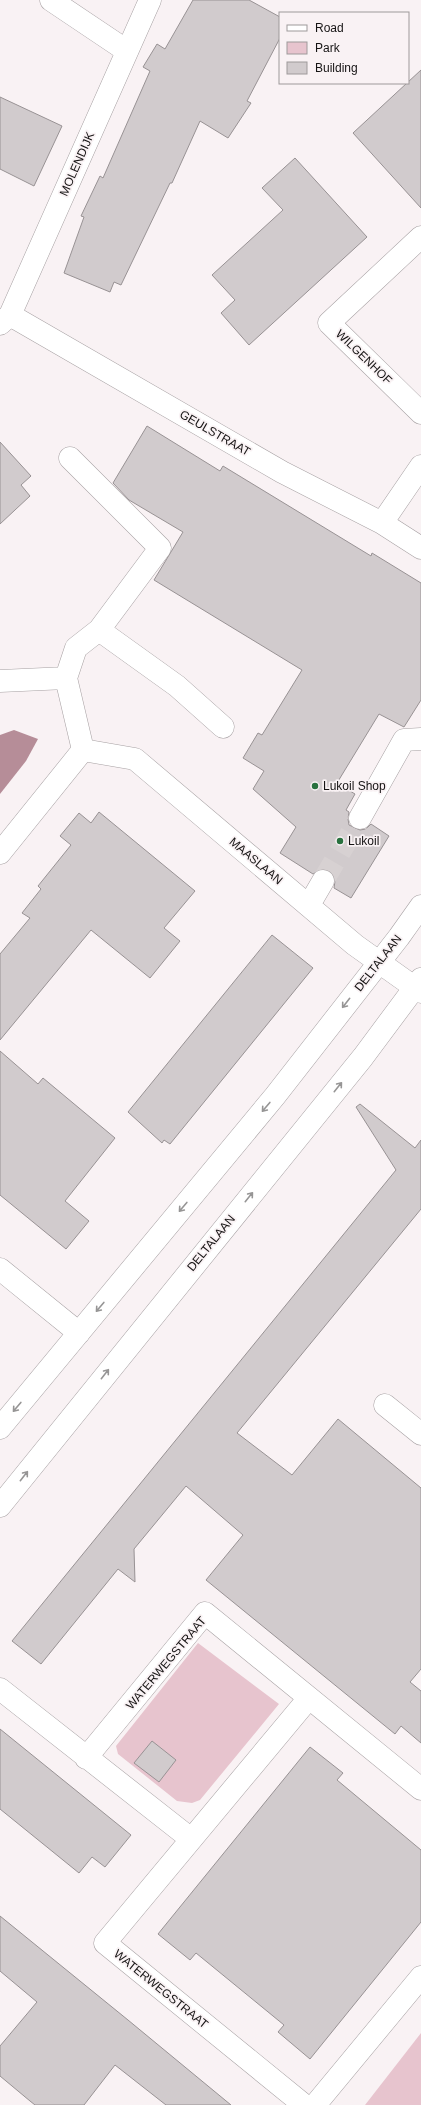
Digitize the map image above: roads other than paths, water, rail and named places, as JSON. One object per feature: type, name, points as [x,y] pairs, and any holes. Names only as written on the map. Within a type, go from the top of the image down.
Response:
[{"type":"street","points":[[51,0],[127,50]]},
{"type":"street","name":"MOLENDIJK","points":[[5,320],[150,0]]},
{"type":"street","name":"WILGENHOF","points":[[421,237],[329,323],[421,412]]},
{"type":"street","name":"GEULSTRAAT","points":[[5,320],[282,472],[382,523],[421,548]]},
{"type":"street","points":[[0,853],[83,750],[66,678],[76,648],[99,630],[160,548],[70,458]]},
{"type":"street","points":[[382,523],[421,466]]},
{"type":"street","points":[[99,630],[177,686],[223,727]]},
{"type":"street","points":[[0,681],[66,678]]},
{"type":"street","points":[[360,818],[404,740],[421,739]]},
{"type":"street","name":"MAASLAAN","points":[[83,750],[135,759],[310,905],[355,945],[378,962],[419,986]]},
{"type":"street","points":[[310,905],[323,881]]},
{"type":"street","name":"DELTALAAN","points":[[0,1428],[275,1096],[399,937],[421,906]]},
{"type":"street","name":"DELTALAAN","points":[[0,1506],[419,986]]},
{"type":"street","points":[[0,1269],[79,1333]]},
{"type":"street","points":[[385,1406],[421,1434]]},
{"type":"street","name":"WATERWEGSTRAAT","points":[[86,1758],[205,1613],[421,1789]]},
{"type":"street","points":[[0,1689],[191,1840]]},
{"type":"street","name":"WATERWEGSTRAAT","points":[[304,2105],[105,1943],[309,1698]]},
{"type":"street","points":[[314,2105],[419,1983]]},
{"type":"tunnel","points":[[323,881],[360,818]]},
{"type":"place","name":"Lukoil Shop","points":[[315,786]]},
{"type":"place","name":"Lukoil","points":[[340,841]]}]
